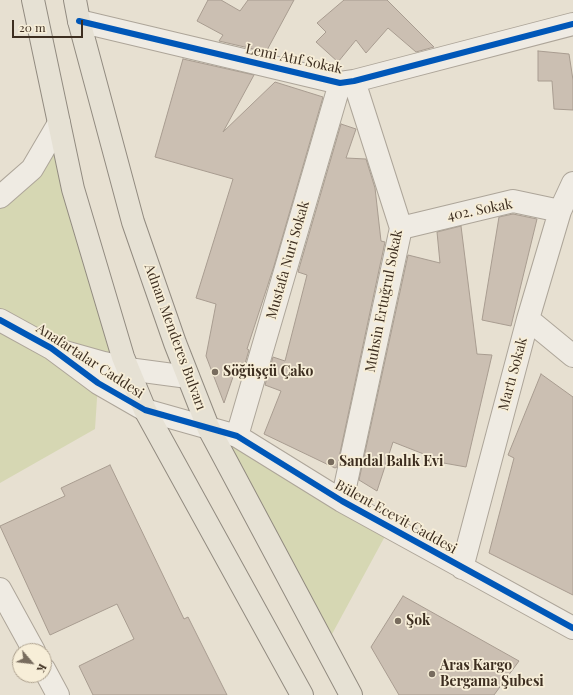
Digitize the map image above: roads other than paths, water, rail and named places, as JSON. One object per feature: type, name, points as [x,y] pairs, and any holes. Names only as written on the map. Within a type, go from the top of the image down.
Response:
[{"type":"main road","points":[[33,0],[73,188],[123,357],[145,410],[302,695]]},
{"type":"main road","name":"Adnan Menderes Bulvarı","points":[[75,0],[133,222],[174,343],[208,427],[351,695]]},
{"type":"street","name":"Lemi Atıf Sokak","points":[[80,21],[347,82],[573,24]]},
{"type":"street","name":"Muhsin Ertuğrul Sokak","points":[[342,501],[402,228],[347,82]]},
{"type":"street","name":"Mustafa Nuri Sokak","points":[[237,436],[347,82]]},
{"type":"street","points":[[0,197],[32,169],[59,123]]},
{"type":"street","name":"Martı Sokak","points":[[462,568],[528,319],[560,211],[573,183]]},
{"type":"street","name":"402. Sokak","points":[[402,228],[513,201],[560,211]]},
{"type":"street","points":[[528,319],[573,356]]},
{"type":"street","name":"Anafartalar Caddesi","points":[[0,320],[51,348],[98,383],[145,410],[208,427]]},
{"type":"street","points":[[51,348],[104,363],[188,377]]},
{"type":"street","name":"Bülent Ecevit Caddesi","points":[[208,427],[237,436],[342,501],[573,628]]},
{"type":"street","points":[[0,589],[30,643]]},
{"type":"street","points":[[52,683],[58,695]]},
{"type":"place","name":"Söğüşçü Çako","points":[[215,372]]},
{"type":"place","name":"Sandal Balık Evi","points":[[331,462]]},
{"type":"place","name":"Şok","points":[[398,621]]},
{"type":"place","name":"Aras Kargo Bergama Şubesi","points":[[432,674]]}]
